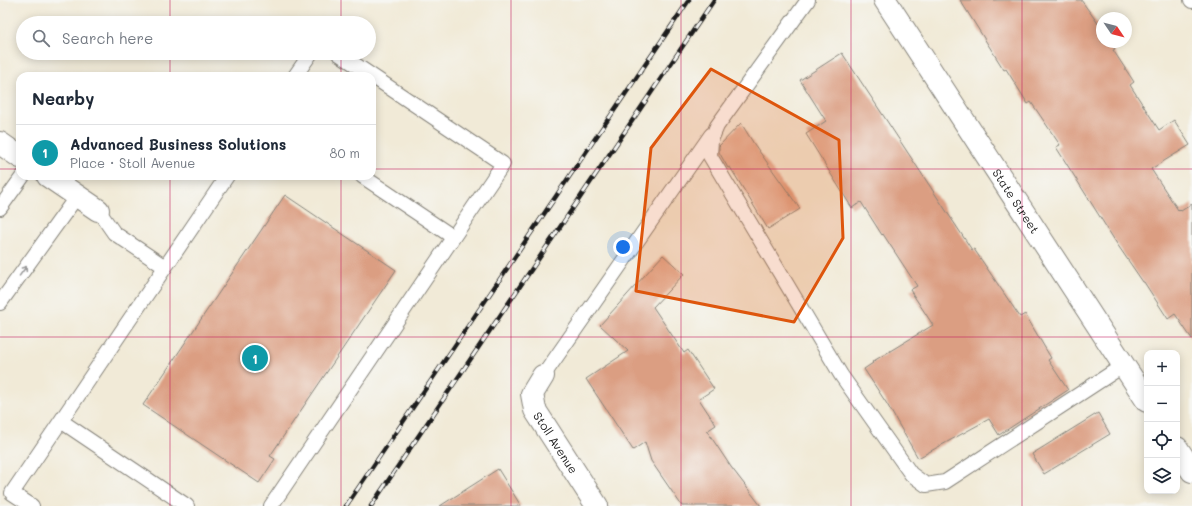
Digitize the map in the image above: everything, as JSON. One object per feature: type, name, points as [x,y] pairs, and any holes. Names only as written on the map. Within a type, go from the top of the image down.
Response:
[{"type":"street","name":"State Street","points":[[885,0],[1144,396]]},
{"type":"street","points":[[0,143],[16,153]]},
{"type":"street","points":[[54,180],[98,210]]},
{"type":"street","name":"Stoll Avenue","points":[[542,376],[532,394],[535,410],[597,506]]},
{"type":"street","points":[[1180,453],[1192,471]]},
{"type":"lane","points":[[542,376],[717,126],[808,0]]},
{"type":"lane","points":[[298,72],[306,60]]},
{"type":"lane","points":[[348,60],[366,72]]},
{"type":"lane","points":[[271,506],[503,164],[376,79]]},
{"type":"lane","points":[[717,126],[711,140],[710,156],[841,375],[911,474],[926,485],[945,482],[1124,365]]},
{"type":"lane","points":[[0,208],[20,180]]},
{"type":"lane","points":[[32,506],[12,493],[224,180]]},
{"type":"lane","points":[[368,180],[453,237]]},
{"type":"lane","points":[[0,303],[77,196]]},
{"type":"lane","points":[[98,210],[114,232],[165,267]]},
{"type":"lane","points":[[61,421],[187,506]]},
{"type":"highlighted area","points":[[711,69],[839,140],[843,238],[794,322],[636,291],[651,148]]},
{"type":"building","points":[[960,0],[1081,0],[1096,21],[1096,48],[1114,48],[1113,50],[1134,82],[1130,85],[1159,130],[1174,120],[1190,145],[1151,169],[1178,210],[1179,209],[1181,211],[1192,204],[1192,339],[1175,314],[1168,319],[1117,244],[1056,147],[1060,145],[1031,102],[1028,104],[1006,69],[1004,70]]},
{"type":"building","points":[[842,53],[972,250],[974,249],[1020,317],[1025,314],[1051,358],[1048,360],[1068,390],[999,435],[989,419],[918,458],[887,404],[864,369],[873,363],[872,362],[933,325],[910,290],[917,286],[883,234],[882,235],[861,202],[852,208],[806,134],[826,121],[800,80]]},
{"type":"building","points":[[741,123],[800,209],[768,229],[730,167],[728,168],[719,152],[719,146]]},
{"type":"building","points":[[285,195],[396,270],[270,456],[275,459],[259,483],[143,405]]},
{"type":"building","points":[[663,255],[684,274],[653,307],[684,353],[688,350],[714,389],[699,399],[716,425],[707,431],[731,467],[761,506],[682,506],[651,461],[645,442],[633,450],[586,379],[628,351],[600,325]]},
{"type":"building","points":[[1098,413],[1110,434],[1044,474],[1032,454]]},
{"type":"building","points":[[498,469],[521,506],[440,506]]},
{"type":"railway","points":[[346,506],[689,0]]},
{"type":"railway","points":[[371,506],[714,0]]},
{"type":"place","name":"Advanced Business Solutions","points":[[255,358]]}]
